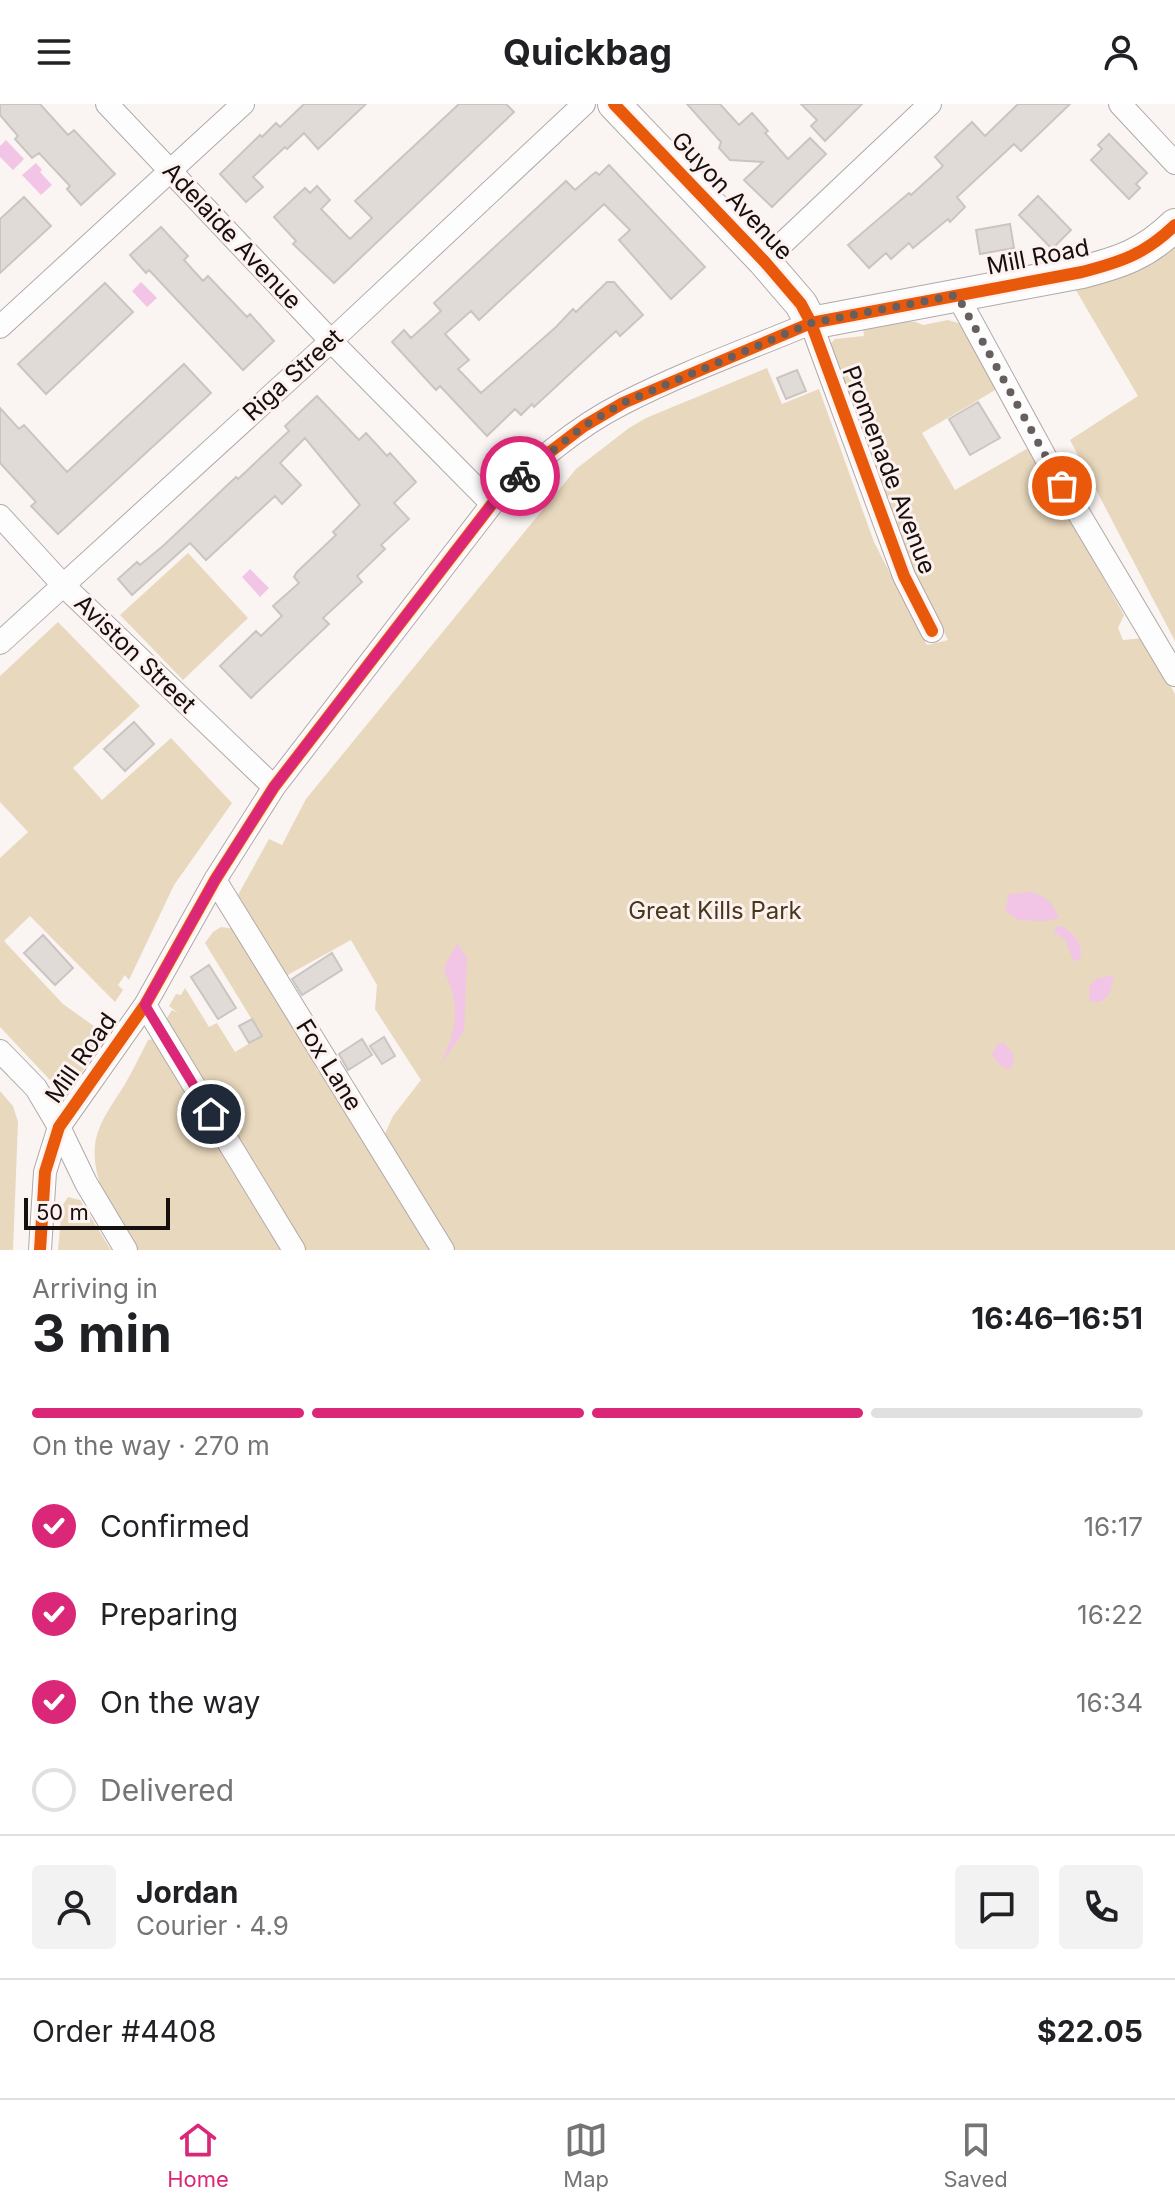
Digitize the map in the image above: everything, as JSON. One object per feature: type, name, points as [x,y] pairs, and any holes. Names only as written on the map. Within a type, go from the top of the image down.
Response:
[{"type":"street","name":"Adelaide Avenue","points":[[107,104],[331,341],[492,504]]},
{"type":"street","points":[[0,327],[243,104]]},
{"type":"street","name":"Riga Street","points":[[0,643],[331,341],[584,104]]},
{"type":"street","name":"Guyon Avenue","points":[[614,104],[764,261],[801,304],[811,323]]},
{"type":"street","points":[[764,261],[930,104]]},
{"type":"street","points":[[1120,104],[1175,163]]},
{"type":"street","name":"Mill Road","points":[[40,1250],[45,1172],[59,1127],[145,1005],[215,880],[274,787],[492,504],[522,474],[584,426],[623,403],[811,323],[1123,262],[1146,250],[1175,225]]},
{"type":"street","points":[[957,295],[1047,460],[1175,675]]},
{"type":"street","name":"Promenade Avenue","points":[[811,323],[904,576],[932,631]]},
{"type":"street","name":"Aviston Street","points":[[0,516],[63,585],[274,787]]},
{"type":"street","name":"Fox Lane","points":[[215,880],[443,1250]]},
{"type":"street","points":[[145,1005],[294,1250]]},
{"type":"street","points":[[0,1051],[36,1088],[86,1183],[126,1250]]},
{"type":"green space","points":[[1175,241],[1175,641],[1070,440],[1138,396],[1074,287],[1142,268]]},
{"type":"green space","name":"Great Kills Park","points":[[948,320],[966,330],[997,389],[922,433],[955,490],[1030,447],[1124,615],[1118,628],[1123,640],[1143,638],[1175,694],[1175,1250],[451,1250],[383,1138],[393,1116],[421,1080],[375,1009],[377,985],[351,940],[284,977],[236,904],[238,895],[269,839],[282,845],[306,799],[576,469],[646,418],[767,368],[782,404],[819,389],[874,542],[927,645],[948,640],[912,571],[830,344],[835,339],[864,336],[863,328],[897,321],[923,325]]},
{"type":"green space","points":[[188,553],[248,618],[183,680],[120,615]]},
{"type":"green space","points":[[58,622],[140,706],[73,768],[102,800],[171,738],[232,803],[174,885],[129,980],[125,975],[118,985],[123,990],[115,1002],[30,916],[4,941],[63,1004],[98,1029],[93,1037],[102,1043],[76,1080],[66,1085],[50,1080],[0,1027],[0,858],[28,832],[0,802],[0,676]]},
{"type":"green space","points":[[221,927],[236,929],[276,1002],[306,1042],[317,1070],[334,1087],[433,1250],[304,1250],[165,1021],[172,1010],[178,1013],[169,1006],[176,994],[181,995],[185,988],[209,1027],[217,1023],[235,1052],[262,1036],[205,943]]},
{"type":"green space","points":[[154,1039],[200,1116],[198,1118],[203,1121],[283,1250],[133,1250],[101,1186],[95,1145],[107,1113],[148,1040]]},
{"type":"green space","points":[[0,1091],[13,1106],[18,1122],[13,1250],[0,1250]]},
{"type":"green space","points":[[68,1197],[80,1200],[111,1250],[58,1250],[62,1206]]},
{"type":"shaded area","points":[[6,140],[24,159],[13,170],[0,157],[0,146]]},
{"type":"shaded area","points":[[36,163],[52,185],[41,195],[22,175]]},
{"type":"shaded area","points":[[141,282],[157,298],[147,307],[132,291]]},
{"type":"shaded area","points":[[250,569],[269,588],[260,597],[242,577]]},
{"type":"shaded area","points":[[1030,892],[1048,901],[1059,918],[1048,921],[1018,920],[1005,910],[1009,894]]},
{"type":"shaded area","points":[[1062,926],[1079,944],[1080,959],[1074,962],[1065,939],[1055,933],[1055,927]]},
{"type":"shaded area","points":[[457,943],[467,958],[464,1031],[440,1066],[454,1020],[454,1001],[445,966]]},
{"type":"shaded area","points":[[1114,975],[1110,993],[1101,1002],[1090,1002],[1089,987],[1096,979]]},
{"type":"shaded area","points":[[1004,1043],[1012,1052],[1014,1062],[1009,1070],[992,1055],[997,1044]]},
{"type":"building","points":[[0,104],[40,104],[68,135],[74,130],[115,174],[81,205],[67,189],[70,186],[39,153],[32,158],[15,139],[18,136],[0,115]]},
{"type":"building","points":[[304,104],[366,104],[318,149],[304,133],[287,149],[285,147],[253,177],[263,187],[246,202],[220,174],[260,135],[262,137],[276,123],[280,127]]},
{"type":"building","points":[[459,104],[506,104],[514,112],[334,283],[293,244],[296,241],[274,217],[305,188],[310,193],[317,186],[330,200],[321,209],[350,239],[372,218],[355,201]]},
{"type":"building","points":[[687,104],[720,104],[739,125],[752,113],[788,159],[810,138],[826,154],[772,207],[744,180],[763,162],[730,160],[719,148],[721,142]]},
{"type":"building","points":[[801,104],[862,104],[825,141],[811,126],[817,120]]},
{"type":"building","points":[[1018,104],[1070,104],[1021,151],[1014,144],[957,197],[965,207],[950,222],[948,219],[913,248],[909,243],[891,259],[886,253],[869,268],[848,245],[943,166],[935,157],[972,122],[985,136]]},
{"type":"building","points":[[1109,134],[1147,173],[1136,184],[1140,188],[1129,199],[1091,160],[1102,149],[1098,145]]},
{"type":"building","points":[[609,165],[705,267],[671,299],[619,240],[630,230],[604,204],[479,320],[471,311],[445,334],[469,360],[458,369],[481,393],[607,282],[614,282],[643,315],[620,336],[616,331],[534,407],[532,404],[521,415],[515,409],[487,436],[440,386],[436,390],[392,342],[404,330],[411,338],[441,311],[434,303],[566,181],[575,190]]},
{"type":"building","points":[[1038,196],[1071,230],[1052,249],[1019,215]]},
{"type":"building","points":[[24,197],[51,226],[0,273],[0,219]]},
{"type":"building","points":[[1010,224],[1014,248],[980,254],[976,230]]},
{"type":"building","points":[[161,227],[188,256],[184,260],[203,281],[208,276],[274,341],[243,370],[149,270],[146,273],[130,255]]},
{"type":"building","points":[[105,283],[133,312],[46,394],[18,364]]},
{"type":"building","points":[[184,364],[211,393],[58,534],[31,506],[36,502],[0,463],[0,408],[19,429],[24,425],[67,472]]},
{"type":"building","points":[[797,370],[806,391],[786,399],[777,378]]},
{"type":"building","points":[[317,396],[359,440],[366,433],[387,456],[390,453],[416,482],[394,503],[409,519],[381,545],[385,549],[357,576],[362,582],[323,618],[329,624],[251,698],[220,666],[256,631],[261,636],[282,616],[273,606],[299,583],[294,577],[297,572],[336,535],[333,532],[360,505],[305,438],[280,463],[301,485],[282,504],[275,496],[206,560],[190,543],[132,595],[118,579],[137,562],[140,565],[163,546],[236,477],[238,479],[289,431],[285,426]]},
{"type":"building","points":[[978,402],[1000,438],[970,455],[949,419]]},
{"type":"building","points":[[134,722],[154,744],[125,771],[104,749]]},
{"type":"building","points":[[43,935],[73,968],[55,985],[24,953]]},
{"type":"building","points":[[332,953],[342,970],[302,995],[292,979]]},
{"type":"building","points":[[209,965],[236,1008],[218,1019],[191,977]]},
{"type":"building","points":[[252,1019],[262,1036],[249,1043],[239,1026]]},
{"type":"building","points":[[384,1037],[395,1056],[382,1064],[370,1046]]},
{"type":"building","points":[[362,1039],[372,1055],[348,1070],[339,1054]]},
{"type":"cycle path","points":[[614,104],[801,304],[811,323],[904,576],[932,631]]},
{"type":"cycle path","points":[[40,1250],[45,1172],[59,1127],[145,1005],[215,880],[274,787],[492,504],[522,474],[584,426],[623,403],[811,323],[1082,272],[1143,250],[1175,225]]},
{"type":"way so far","points":[[520,476],[584,426],[623,403],[811,323],[957,295],[1062,486]]},
{"type":"route","points":[[211,1114],[145,1005],[215,880],[274,787],[492,504],[520,476]]}]
